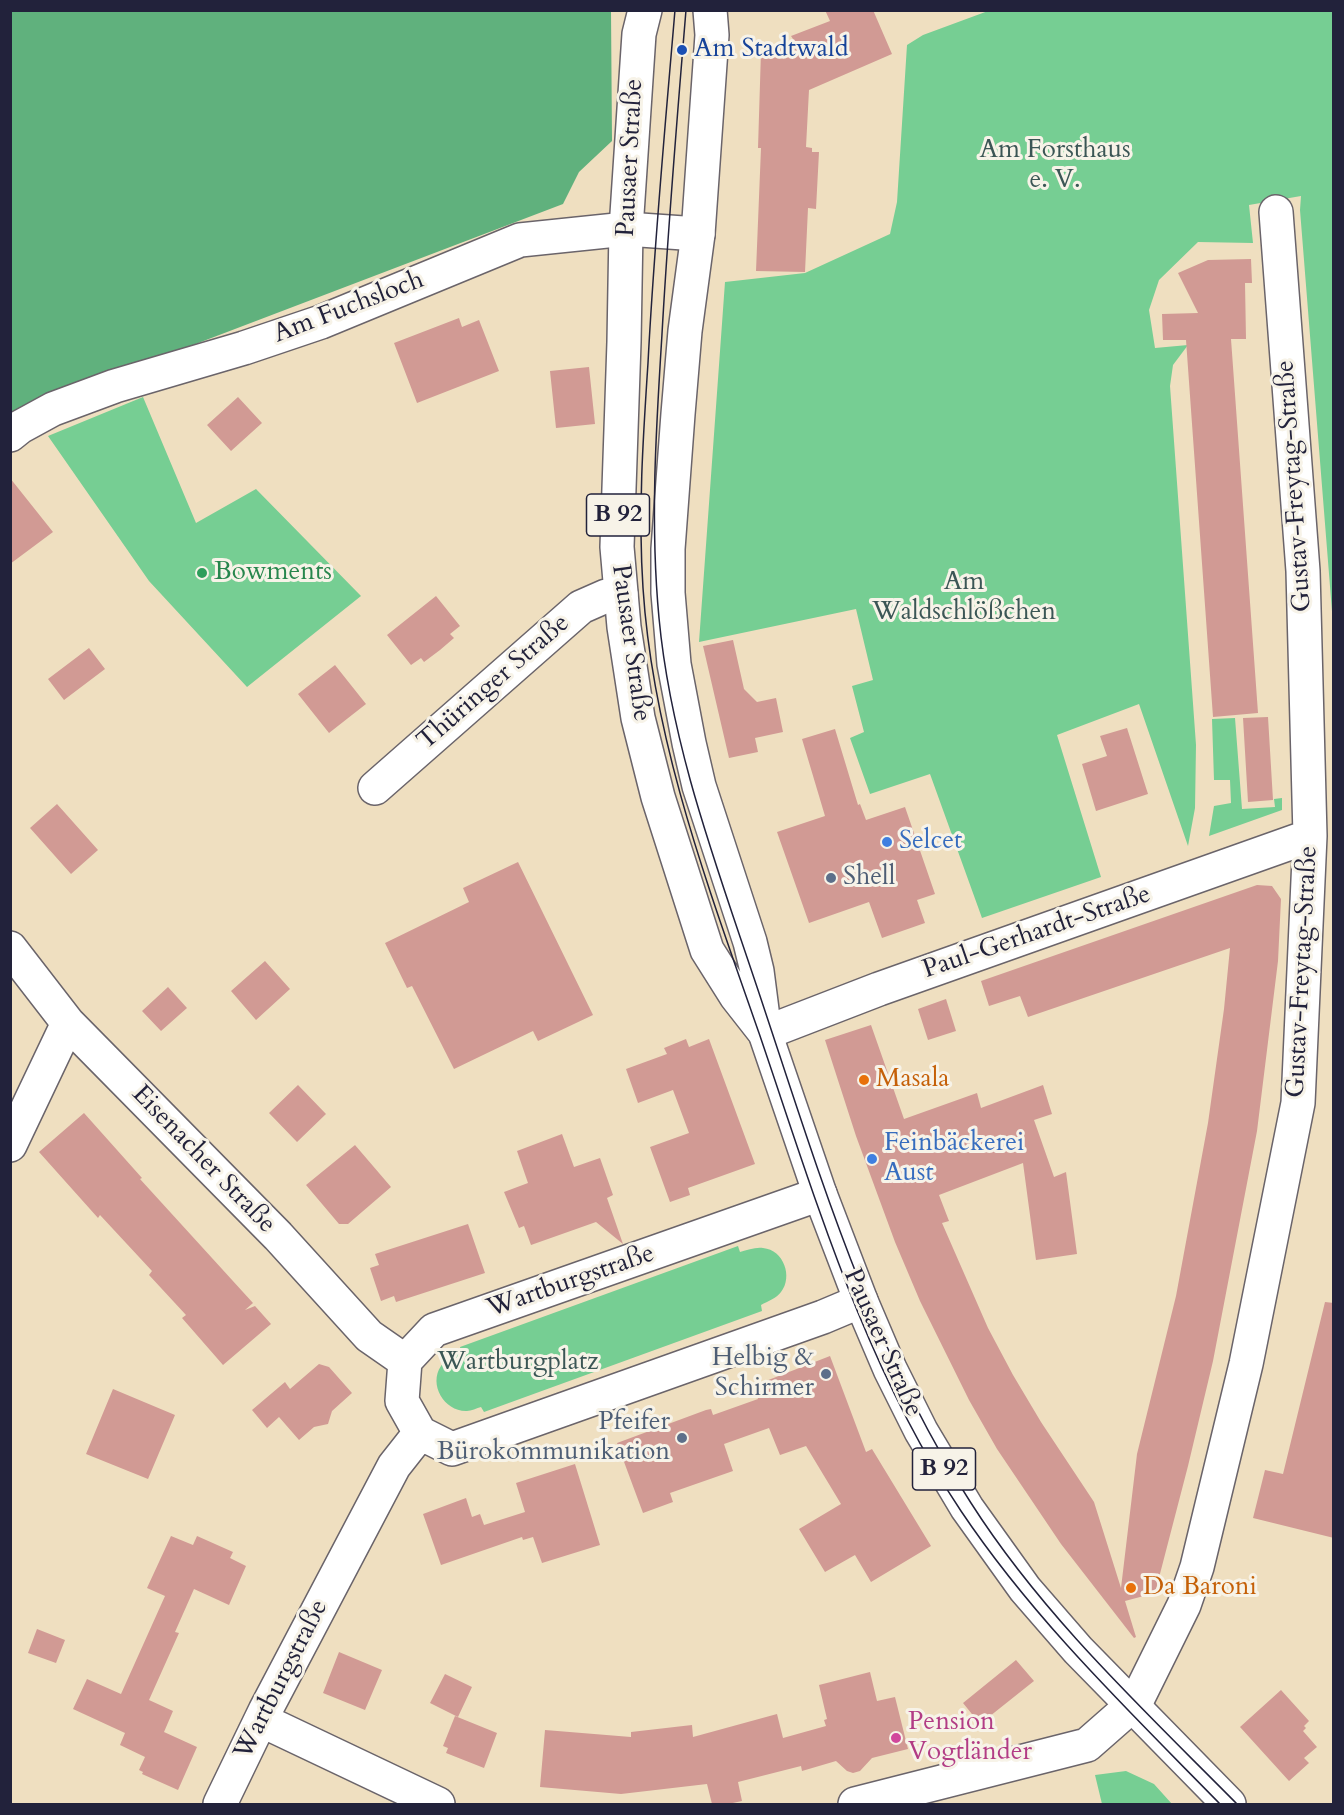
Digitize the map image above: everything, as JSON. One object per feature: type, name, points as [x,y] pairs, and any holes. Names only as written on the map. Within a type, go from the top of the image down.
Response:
[{"type":"street","name":"Pausaer Straße","points":[[645,10],[639,34],[626,229],[617,547],[621,594],[638,718],[671,842],[707,950],[736,996],[765,1033]]},
{"type":"street","name":"Pausaer Straße","points":[[710,10],[712,34],[698,234],[685,331],[668,549],[668,594],[673,652],[696,775],[750,942],[757,971],[765,1033],[820,1194],[861,1301],[890,1369],[921,1431],[967,1508],[1025,1588],[1078,1650],[1229,1804]]},
{"type":"street","name":"Gustav-Freytag-Straße","points":[[855,1804],[1087,1745],[1136,1702],[1184,1605],[1197,1567],[1249,1353],[1298,1103],[1310,836],[1303,571],[1276,212]]},
{"type":"street","name":"Am Fuchsloch","points":[[10,435],[53,409],[115,386],[244,348],[321,322],[520,240],[626,229],[698,234]]},
{"type":"street","name":"Thüringer Straße","points":[[375,788],[581,607],[606,596],[621,594]]},
{"type":"street","name":"Paul-Gerhardt-Straße","points":[[765,1033],[879,989],[1310,836]]},
{"type":"street","name":"Eisenacher Straße","points":[[10,948],[68,1023],[278,1236],[369,1336],[405,1361]]},
{"type":"street","points":[[10,1145],[68,1023]]},
{"type":"street","name":"Wartburgstraße","points":[[405,1361],[434,1330],[820,1194]]},
{"type":"street","points":[[405,1361],[402,1401],[420,1433],[452,1449],[812,1321],[861,1301]]},
{"type":"street","name":"Wartburgstraße","points":[[219,1804],[394,1466],[420,1433]]},
{"type":"street","points":[[261,1720],[438,1804]]},
{"type":"green space","points":[[11,11],[611,11],[612,141],[579,172],[563,204],[88,385],[11,427]]},
{"type":"green space","name":"Am Forsthaus e. V.","points":[[988,11],[1333,11],[1333,624],[1300,210],[1301,196],[1249,205],[1253,243],[1198,242],[1159,280],[1149,310],[1155,348],[1188,345],[1173,365],[1170,386],[1196,745],[1195,808],[1188,846],[1139,704],[1057,735],[1101,877],[982,918],[930,774],[870,794],[850,738],[864,732],[852,686],[873,680],[856,609],[699,642],[725,282],[805,273],[890,234],[897,202],[907,45],[923,35]]},
{"type":"green space","points":[[143,397],[196,523],[256,489],[361,596],[247,687],[149,581],[48,436]]},
{"type":"green space","points":[[1235,718],[1242,809],[1275,807],[1274,799],[1282,798],[1282,810],[1209,836],[1214,806],[1231,803],[1230,780],[1214,780],[1212,719]]},
{"type":"green space","name":"Wartburgplatz","points":[[738,1246],[740,1252],[757,1248],[770,1250],[781,1259],[784,1265],[785,1286],[777,1296],[761,1305],[762,1311],[484,1412],[481,1407],[469,1411],[459,1410],[452,1407],[441,1396],[436,1381],[437,1373],[445,1361],[461,1353],[460,1347]]},
{"type":"green space","points":[[1126,1771],[1154,1784],[1172,1804],[1102,1804],[1095,1775]]},
{"type":"building","points":[[825,10],[873,10],[892,54],[809,90],[806,147],[812,148],[812,152],[819,152],[816,209],[808,208],[805,272],[756,271],[761,148],[758,148],[761,51],[830,21]]},
{"type":"building","points":[[1251,259],[1252,283],[1245,283],[1246,339],[1231,339],[1258,713],[1213,717],[1186,340],[1163,340],[1162,314],[1198,313],[1178,273],[1208,260]]},
{"type":"building","points":[[459,318],[462,327],[479,320],[499,371],[417,403],[394,343]]},
{"type":"building","points":[[589,367],[595,424],[556,428],[550,371]]},
{"type":"building","points":[[238,397],[262,423],[231,451],[207,425]]},
{"type":"building","points":[[10,478],[53,532],[10,564]]},
{"type":"building","points":[[436,596],[460,626],[450,634],[454,638],[440,650],[424,662],[421,658],[411,665],[387,635]]},
{"type":"building","points":[[733,640],[744,689],[757,702],[776,698],[783,732],[755,738],[758,752],[729,758],[703,646]]},
{"type":"building","points":[[89,648],[105,669],[64,700],[48,679]]},
{"type":"building","points":[[335,665],[366,704],[329,733],[298,694]]},
{"type":"building","points":[[1268,717],[1273,800],[1248,802],[1243,718]]},
{"type":"building","points":[[1127,728],[1148,794],[1096,811],[1082,764],[1107,756],[1100,736]]},
{"type":"building","points":[[835,729],[858,805],[860,804],[866,820],[905,807],[935,894],[917,900],[925,923],[882,938],[869,902],[809,923],[777,832],[825,816],[802,739]]},
{"type":"building","points":[[57,804],[98,850],[71,874],[30,828]]},
{"type":"building","points":[[518,862],[593,1015],[538,1041],[533,1031],[454,1069],[412,986],[407,988],[385,943],[469,902],[463,888]]},
{"type":"building","points":[[1257,885],[1272,886],[1281,899],[1278,961],[1257,1131],[1213,1361],[1155,1593],[1125,1601],[1136,1637],[1134,1638],[1061,1544],[997,1449],[969,1400],[920,1301],[895,1242],[856,1136],[825,1040],[871,1025],[904,1119],[977,1093],[981,1108],[1043,1085],[1052,1114],[1034,1120],[1054,1177],[1066,1172],[1077,1254],[1036,1260],[1023,1163],[939,1195],[949,1221],[942,1223],[988,1328],[1013,1375],[1094,1502],[1121,1588],[1137,1454],[1176,1296],[1208,1123],[1230,948],[1028,1017],[1020,996],[989,1006],[981,981]]},
{"type":"building","points":[[265,961],[290,989],[256,1020],[231,991]]},
{"type":"building","points":[[168,987],[187,1008],[161,1031],[142,1011]]},
{"type":"building","points":[[946,999],[956,1031],[928,1040],[918,1009]]},
{"type":"building","points":[[686,1039],[689,1047],[709,1039],[755,1164],[688,1188],[690,1195],[670,1202],[650,1147],[689,1133],[673,1090],[638,1103],[626,1069],[667,1054],[664,1048]]},
{"type":"building","points":[[298,1085],[326,1114],[297,1142],[269,1113]]},
{"type":"building","points":[[84,1113],[142,1178],[140,1179],[253,1303],[245,1310],[255,1306],[271,1324],[223,1365],[182,1318],[186,1315],[149,1275],[152,1271],[100,1215],[98,1218],[39,1152]]},
{"type":"building","points":[[562,1134],[574,1167],[600,1158],[613,1195],[607,1198],[623,1244],[596,1222],[531,1245],[524,1226],[519,1228],[504,1192],[528,1183],[517,1151]]},
{"type":"building","points":[[355,1145],[391,1187],[348,1224],[339,1224],[306,1185]]},
{"type":"building","points":[[468,1224],[485,1273],[396,1302],[394,1296],[381,1301],[370,1268],[379,1265],[375,1254]]},
{"type":"building","points":[[1325,1302],[1334,1303],[1334,1538],[1253,1518],[1265,1470],[1283,1474]]},
{"type":"building","points":[[830,1356],[866,1452],[872,1449],[931,1546],[871,1582],[855,1555],[825,1572],[799,1529],[841,1504],[806,1446],[780,1455],[769,1428],[724,1444],[733,1471],[670,1493],[673,1502],[643,1513],[617,1443],[706,1410],[711,1409],[713,1415],[758,1399],[753,1386]]},
{"type":"building","points":[[319,1364],[329,1367],[352,1393],[332,1411],[328,1424],[314,1427],[299,1440],[279,1417],[267,1428],[252,1410],[285,1382],[290,1389]]},
{"type":"building","points":[[113,1389],[175,1415],[148,1479],[86,1454]]},
{"type":"building","points":[[575,1464],[600,1545],[542,1563],[533,1537],[523,1540],[522,1537],[441,1565],[423,1514],[466,1498],[472,1517],[480,1514],[484,1525],[525,1512],[516,1483]]},
{"type":"building","points":[[171,1536],[193,1545],[197,1536],[233,1552],[230,1558],[246,1566],[229,1605],[194,1589],[175,1632],[179,1633],[149,1700],[173,1711],[164,1732],[197,1747],[178,1790],[142,1774],[143,1772],[139,1770],[145,1757],[120,1745],[125,1733],[73,1709],[87,1679],[121,1694],[165,1596],[147,1588]]},
{"type":"building","points":[[37,1629],[65,1640],[56,1663],[28,1653]]},
{"type":"building","points":[[339,1652],[382,1670],[365,1710],[323,1693]]},
{"type":"building","points":[[1016,1660],[1034,1681],[980,1724],[963,1703]]},
{"type":"building","points":[[870,1672],[877,1701],[895,1697],[908,1749],[872,1758],[860,1771],[853,1773],[847,1771],[836,1761],[802,1771],[801,1766],[738,1782],[742,1801],[728,1804],[712,1804],[707,1784],[621,1794],[540,1787],[545,1730],[631,1737],[631,1732],[692,1725],[693,1737],[777,1714],[783,1738],[826,1726],[824,1720],[827,1719],[819,1685]]},
{"type":"building","points":[[445,1674],[472,1687],[458,1717],[430,1703]]},
{"type":"building","points":[[1281,1690],[1309,1721],[1303,1731],[1317,1747],[1304,1758],[1309,1763],[1289,1781],[1240,1727]]},
{"type":"building","points":[[455,1716],[497,1733],[484,1768],[446,1753],[448,1748],[443,1746]]},
{"type":"tram line","points":[[675,10],[653,275],[643,447],[641,532],[643,588],[658,702],[671,759],[703,870],[845,1279],[896,1398],[927,1456],[961,1511],[1019,1590],[1084,1664],[1220,1804]]},
{"type":"tram line","points":[[686,10],[660,370],[655,476],[655,547],[659,618],[665,666],[697,806],[801,1120],[848,1252],[903,1381],[935,1443],[999,1544],[1062,1623],[1131,1697],[1237,1804]]},
{"type":"place","name":"Am Stadtwald","points":[[682,50]]},
{"type":"place","name":"Bowments","points":[[202,573]]},
{"type":"place","name":"Selcet","points":[[887,842]]},
{"type":"place","name":"Shell","points":[[831,878]]},
{"type":"place","name":"Masala","points":[[864,1080]]},
{"type":"place","name":"Feinbäckerei Aust","points":[[872,1159]]},
{"type":"place","name":"Helbig & Schirmer","points":[[826,1374]]},
{"type":"place","name":"Pfeifer Bürokommunikation","points":[[682,1438]]},
{"type":"place","name":"Da Baroni","points":[[1131,1588]]},
{"type":"place","name":"Pension Vogtländer","points":[[896,1738]]},
{"type":"park label","name":"Am Waldschlößchen","points":[[964,598]]}]
